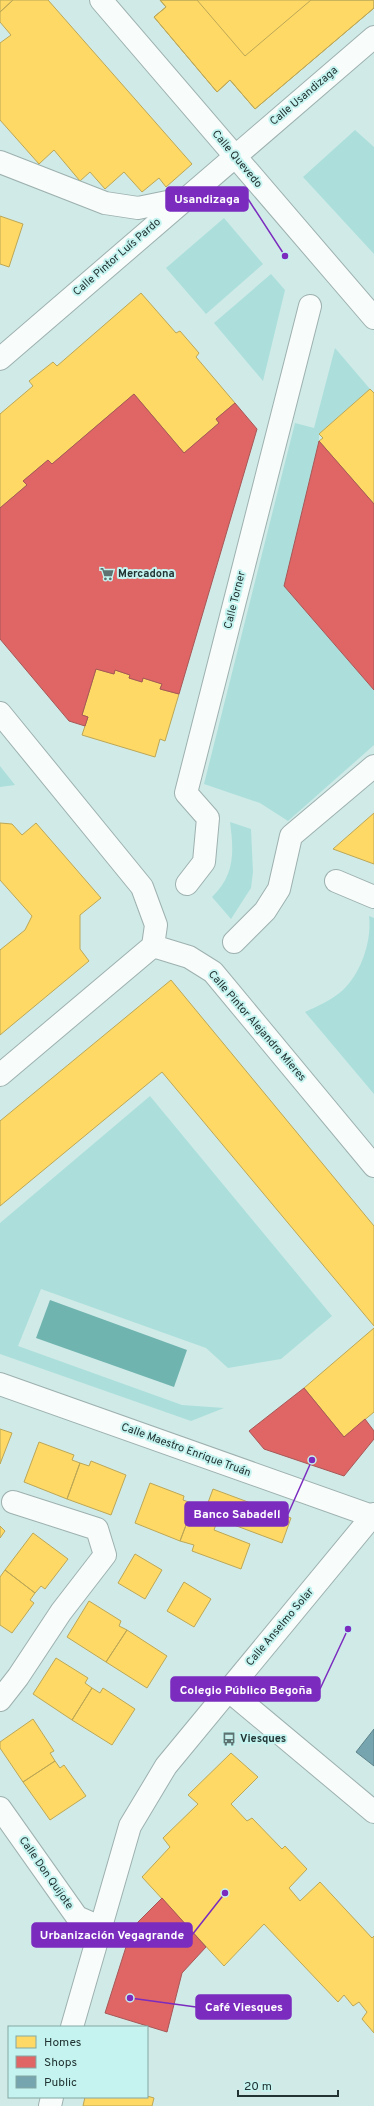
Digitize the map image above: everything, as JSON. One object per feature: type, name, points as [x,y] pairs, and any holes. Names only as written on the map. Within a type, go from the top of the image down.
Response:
[{"type":"street","name":"Calle Quevedo","points":[[101,0],[374,318]]},
{"type":"street","name":"Calle Usandizaga","points":[[234,156],[374,37]]},
{"type":"street","name":"Calle Pintor Luís Pardo","points":[[0,359],[234,156]]},
{"type":"street","points":[[0,162],[105,203],[138,208],[185,199]]},
{"type":"street","name":"Calle Torner","points":[[186,884],[204,862],[208,818],[186,793],[310,306]]},
{"type":"street","points":[[0,713],[142,887],[156,925],[153,946],[0,1075]]},
{"type":"street","points":[[234,942],[265,911],[279,889],[291,836],[374,766]]},
{"type":"street","points":[[336,881],[374,897]]},
{"type":"street","name":"Calle Pintor Alejandro Mieres","points":[[153,946],[189,957],[213,972],[374,1166]]},
{"type":"street","name":"Calle Maestro Enrique Truán","points":[[0,1384],[373,1515]]},
{"type":"street","points":[[0,1700],[18,1677],[61,1612],[105,1555],[97,1529],[12,1502]]},
{"type":"street","name":"Calle Anselmo Solar","points":[[72,2026],[130,1826],[166,1766],[373,1515]]},
{"type":"street","points":[[228,1690],[374,1812]]},
{"type":"street","name":"Calle Don Quijote","points":[[0,1808],[77,1917],[100,1927]]},
{"type":"shaded area","points":[[355,130],[374,147],[374,254],[303,177]]},
{"type":"shaded area","points":[[224,218],[263,264],[206,314],[166,268]]},
{"type":"shaded area","points":[[271,274],[285,290],[263,381],[214,323]]},
{"type":"shaded area","points":[[335,348],[370,389],[319,434],[319,441],[284,586],[374,690],[374,745],[288,821],[260,803],[204,784],[295,423],[314,428]]},
{"type":"shaded area","points":[[0,766],[15,785],[0,787]]},
{"type":"shaded area","points":[[230,822],[251,829],[253,872],[251,888],[231,919],[212,897],[220,889],[229,872],[232,853]]},
{"type":"shaded area","points":[[369,916],[374,918],[374,1094],[305,1012],[339,994],[355,975],[367,946],[369,936]]},
{"type":"shaded area","points":[[150,1096],[332,1316],[281,1359],[228,1368],[206,1348],[41,1289],[18,1346],[182,1405],[224,1408],[191,1421],[0,1354],[0,1223]]},
{"type":"shaded area","points":[[50,1300],[187,1350],[174,1387],[36,1338]]},
{"type":"building: Homes","points":[[0,0],[13,0],[0,12]]},
{"type":"building: Homes","points":[[13,0],[48,0],[192,164],[166,187],[159,178],[142,192],[124,172],[105,189],[90,172],[80,181],[54,150],[39,164],[0,120],[0,43],[11,35],[0,22],[0,12]]},
{"type":"building: Homes","points":[[160,0],[197,0],[245,56],[311,0],[374,0],[374,8],[255,109],[230,80],[217,92],[154,17],[166,7]]},
{"type":"building: Homes","points":[[160,0],[374,0],[374,8],[255,109],[230,80],[217,92],[154,17],[166,7]]},
{"type":"building: Homes","points":[[0,216],[23,224],[9,267],[0,264]]},
{"type":"building: Homes","points":[[141,293],[176,333],[180,331],[199,353],[196,357],[235,403],[216,419],[219,423],[184,453],[134,394],[52,464],[48,460],[23,481],[27,485],[0,508],[0,414],[33,386],[29,381],[53,362],[57,366]]},
{"type":"building: Homes","points":[[370,389],[374,393],[374,504],[319,441],[323,438],[319,434]]},
{"type":"building: Homes","points":[[96,669],[114,674],[115,670],[130,675],[129,678],[142,682],[143,678],[162,684],[160,689],[179,694],[165,741],[160,739],[155,757],[82,735],[88,717],[82,715]]},
{"type":"building: Homes","points":[[374,813],[374,864],[333,849]]},
{"type":"building: Homes","points":[[0,823],[12,824],[22,835],[36,823],[101,898],[80,915],[80,949],[89,961],[0,1035],[0,950],[25,930],[32,916],[0,880]]},
{"type":"building: Homes","points":[[171,980],[374,1226],[374,1326],[162,1072],[0,1206],[0,1121]]},
{"type":"building: Homes","points":[[374,1328],[374,1412],[344,1437],[304,1388]]},
{"type":"building: Homes","points":[[0,1429],[12,1433],[0,1464]]},
{"type":"building: Homes","points":[[39,1442],[74,1455],[72,1460],[80,1463],[67,1499],[24,1482]]},
{"type":"building: Homes","points":[[91,1461],[126,1475],[111,1515],[67,1499],[80,1463],[89,1466]]},
{"type":"building: Homes","points":[[150,1483],[184,1496],[183,1500],[194,1504],[180,1541],[135,1523]]},
{"type":"building: Homes","points":[[213,1489],[291,1518],[282,1543],[218,1519],[214,1530],[250,1544],[241,1569],[192,1551],[194,1545],[180,1541],[194,1504],[206,1508]]},
{"type":"building: Homes","points":[[0,1526],[5,1531],[0,1538]]},
{"type":"building: Homes","points":[[33,1533],[68,1559],[45,1589],[41,1586],[35,1593],[5,1570]]},
{"type":"building: Homes","points":[[135,1554],[162,1570],[145,1599],[118,1583]]},
{"type":"building: Homes","points":[[5,1570],[35,1593],[30,1600],[34,1603],[12,1633],[0,1625],[0,1577]]},
{"type":"building: Homes","points":[[184,1582],[211,1599],[194,1627],[167,1611]]},
{"type":"building: Homes","points":[[89,1601],[121,1621],[119,1626],[127,1630],[106,1662],[67,1637]]},
{"type":"building: Homes","points":[[127,1630],[167,1656],[147,1688],[106,1662]]},
{"type":"building: Homes","points":[[56,1658],[88,1678],[85,1683],[92,1688],[72,1720],[33,1694]]},
{"type":"building: Homes","points":[[92,1688],[100,1693],[103,1688],[135,1709],[112,1745],[72,1720]]},
{"type":"building: Homes","points":[[33,1719],[54,1751],[50,1753],[55,1761],[23,1782],[0,1748],[0,1742]]},
{"type":"building: Homes","points":[[231,1753],[258,1777],[231,1804],[247,1821],[252,1818],[282,1849],[285,1846],[307,1869],[289,1888],[300,1901],[320,1882],[372,1938],[374,1936],[374,2033],[362,2019],[367,2012],[359,2002],[353,2006],[344,1995],[338,2002],[264,1924],[224,1966],[142,1877],[170,1847],[163,1838],[198,1804],[188,1795]]},
{"type":"building: Homes","points":[[55,1761],[60,1768],[64,1765],[86,1796],[50,1820],[23,1782]]},
{"type":"building: Homes","points":[[148,2096],[154,2098],[152,2106],[83,2106],[85,2098],[148,2098]]},
{"type":"building: Shops","name":"Mercadona","points":[[134,394],[184,453],[219,423],[216,419],[235,403],[257,429],[179,694],[160,689],[162,684],[143,678],[142,682],[129,678],[130,675],[115,670],[114,674],[96,669],[82,715],[88,717],[85,726],[69,721],[0,639],[0,508],[27,485],[23,481],[48,460],[52,464]]},
{"type":"building: Shops","points":[[319,441],[374,504],[374,690],[284,586]]},
{"type":"building: Shops","points":[[304,1388],[344,1437],[365,1419],[374,1431],[374,1439],[344,1476],[264,1449],[249,1431]]},
{"type":"building: Shops","points":[[162,1898],[206,1947],[182,1973],[167,2032],[105,2013],[132,1928]]},
{"type":"building: Public","points":[[374,1729],[374,1766],[356,1752]]},
{"type":"place","name":"Usandizaga","points":[[285,256]]},
{"type":"place","name":"Mercadona","points":[[107,574]]},
{"type":"place","name":"Banco Sabadell","points":[[312,1460]]},
{"type":"place","name":"Colegio Público Begoña","points":[[348,1629]]},
{"type":"place","name":"Viesques","points":[[229,1739]]},
{"type":"place","name":"Urbanización Vegagrande","points":[[225,1893]]},
{"type":"place","name":"Café Viesques","points":[[130,1998]]}]
